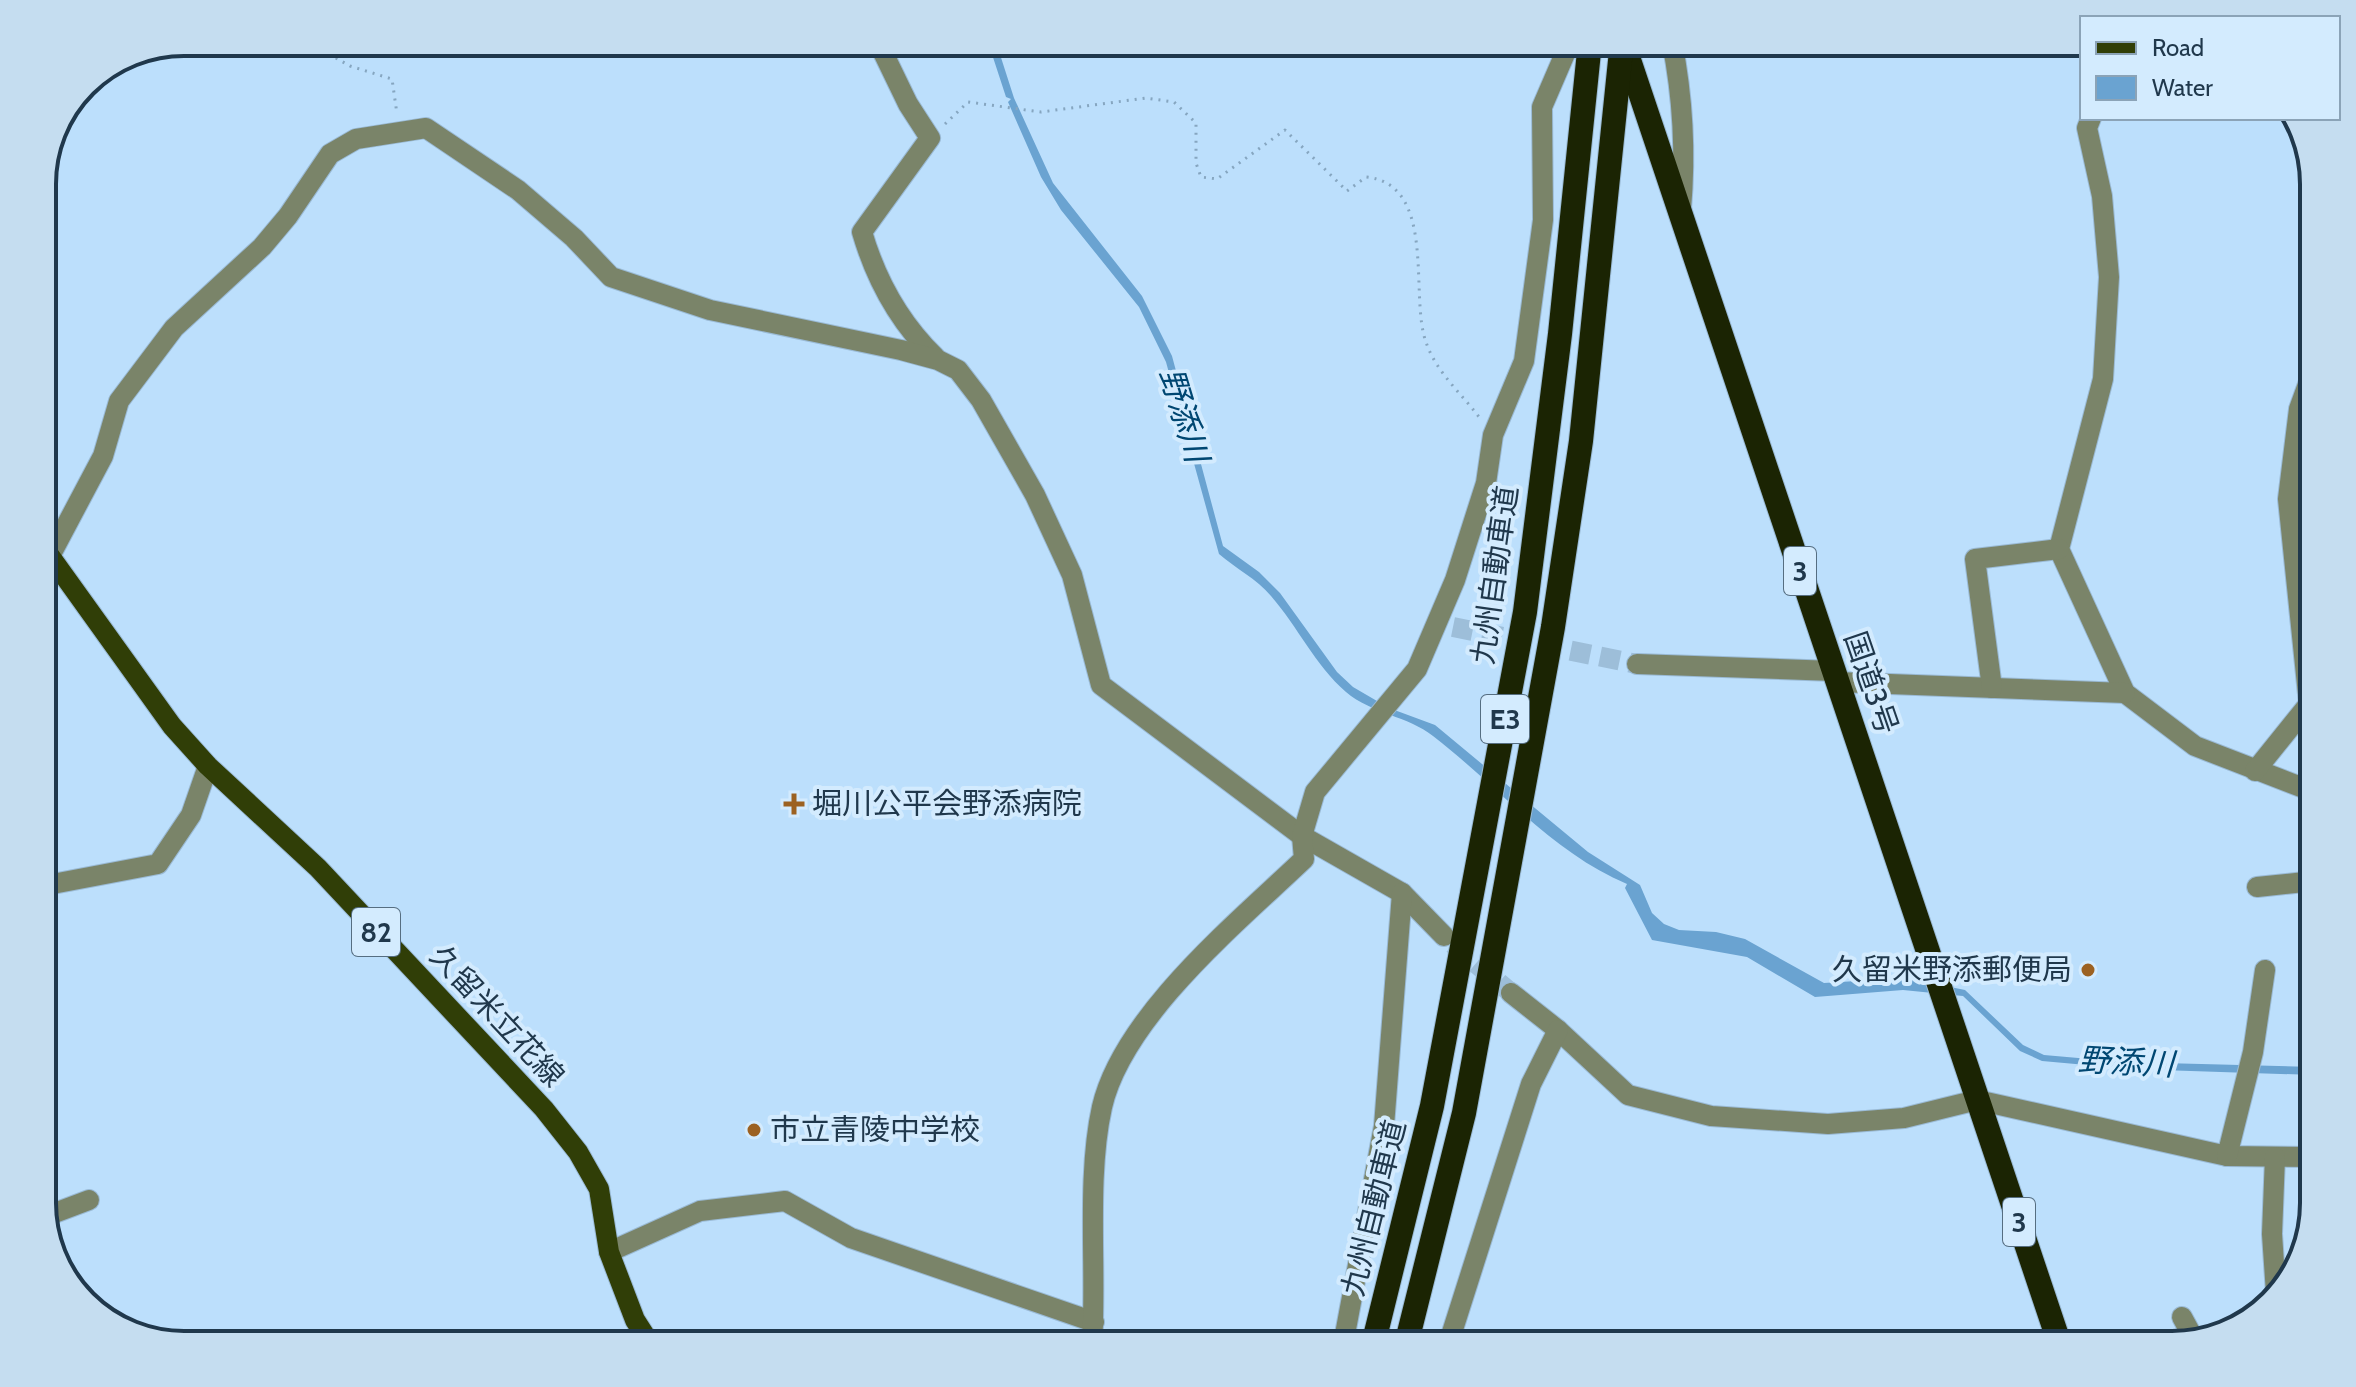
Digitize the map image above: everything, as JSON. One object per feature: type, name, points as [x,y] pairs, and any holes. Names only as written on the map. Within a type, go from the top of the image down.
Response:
[{"type":"highway","name":"九州自動車道","points":[[1376,1331],[1432,1106],[1525,612],[1560,334],[1588,56]]},
{"type":"highway","name":"九州自動車道","points":[[1410,1331],[1432,1252],[1464,1113],[1553,627],[1581,441],[1621,56]]},
{"type":"highway","name":"国道3号","points":[[1627,56],[2055,1331]]},
{"type":"main road","name":"久留米立花線","points":[[56,569],[172,726],[208,766],[318,868],[544,1109],[578,1152],[599,1189],[609,1252],[642,1331]]},
{"type":"street","points":[[885,56],[908,104],[930,138],[862,232],[875,278],[912,335],[938,360]]},
{"type":"street","points":[[1093,1331],[1096,1160],[1102,1106],[1121,1059],[1184,975],[1304,859],[1302,836],[1315,792],[1417,669],[1444,626],[1455,580],[1486,483],[1493,435],[1524,361],[1543,220],[1542,107],[1564,56]]},
{"type":"street","points":[[1674,56],[1682,111],[1685,165],[1681,212]]},
{"type":"street","points":[[2090,120],[2087,128],[2102,196],[2109,277],[2103,379],[2059,549],[2125,693],[2195,746],[2300,787]]},
{"type":"street","points":[[56,538],[103,456],[119,401],[141,368],[174,328],[262,247],[288,216],[330,154],[356,139],[426,128],[475,159],[574,238],[611,277],[710,310],[938,360],[958,370],[981,400],[1035,495],[1072,575],[1101,685],[1302,836],[1402,893],[1444,936]]},
{"type":"street","points":[[2300,440],[2288,499],[2300,579]]},
{"type":"street","points":[[1992,688],[1975,559],[2059,549]]},
{"type":"street","points":[[1637,664],[1992,688],[2125,693]]},
{"type":"street","points":[[2255,771],[2300,715]]},
{"type":"street","points":[[56,883],[158,864],[191,815],[208,766]]},
{"type":"street","points":[[2257,887],[2300,882]]},
{"type":"street","points":[[1346,1331],[1384,1126],[1402,893]]},
{"type":"street","points":[[2227,1156],[2253,1052],[2265,970]]},
{"type":"street","points":[[1511,993],[1558,1030],[1628,1095],[1711,1116],[1828,1124],[1904,1118],[1977,1100],[2227,1156],[2300,1157]]},
{"type":"street","points":[[1452,1331],[1531,1084],[1558,1030]]},
{"type":"street","points":[[2275,1157],[2272,1234],[2275,1279]]},
{"type":"street","points":[[56,1212],[89,1200]]},
{"type":"street","points":[[609,1252],[700,1211],[785,1201],[851,1238],[1094,1322]]},
{"type":"street","points":[[2182,1317],[2189,1330]]},
{"type":"path","points":[[332,56],[350,66],[392,79],[400,130]]},
{"type":"path","points":[[930,138],[968,102],[1041,112],[1146,98],[1174,102],[1196,123],[1196,163],[1201,177],[1217,179],[1285,130],[1347,191],[1366,177],[1380,178],[1394,188],[1415,228],[1425,342],[1443,375],[1493,435]]},
{"type":"water","name":"野添川","points":[[993,56],[1000,56],[1014,98],[1053,183],[1142,296],[1172,356],[1223,546],[1259,572],[1280,593],[1337,672],[1353,687],[1389,708],[1435,725],[1588,852],[1640,885],[1652,913],[1664,924],[1679,930],[1716,932],[1745,939],[1824,983],[1906,978],[1965,990],[2023,1045],[2044,1055],[2124,1062],[2300,1067],[2300,1075],[2131,1069],[2042,1061],[2020,1051],[1963,996],[1903,990],[1815,997],[1747,957],[1652,940],[1625,888],[1627,884],[1574,855],[1423,729],[1367,705],[1346,692],[1325,670],[1265,590],[1219,554],[1166,362],[1139,307],[1061,210],[1041,177],[1008,102],[1011,99],[1006,97]]},
{"type":"tunnel","points":[[1453,627],[1637,664]]},
{"type":"tunnel","points":[[1453,944],[1511,993]]},
{"type":"place","name":"堀川公平会野添病院","points":[[794,804]]},
{"type":"place","name":"久留米野添郵便局","points":[[2088,970]]},
{"type":"place","name":"市立青陵中学校","points":[[754,1130]]}]
